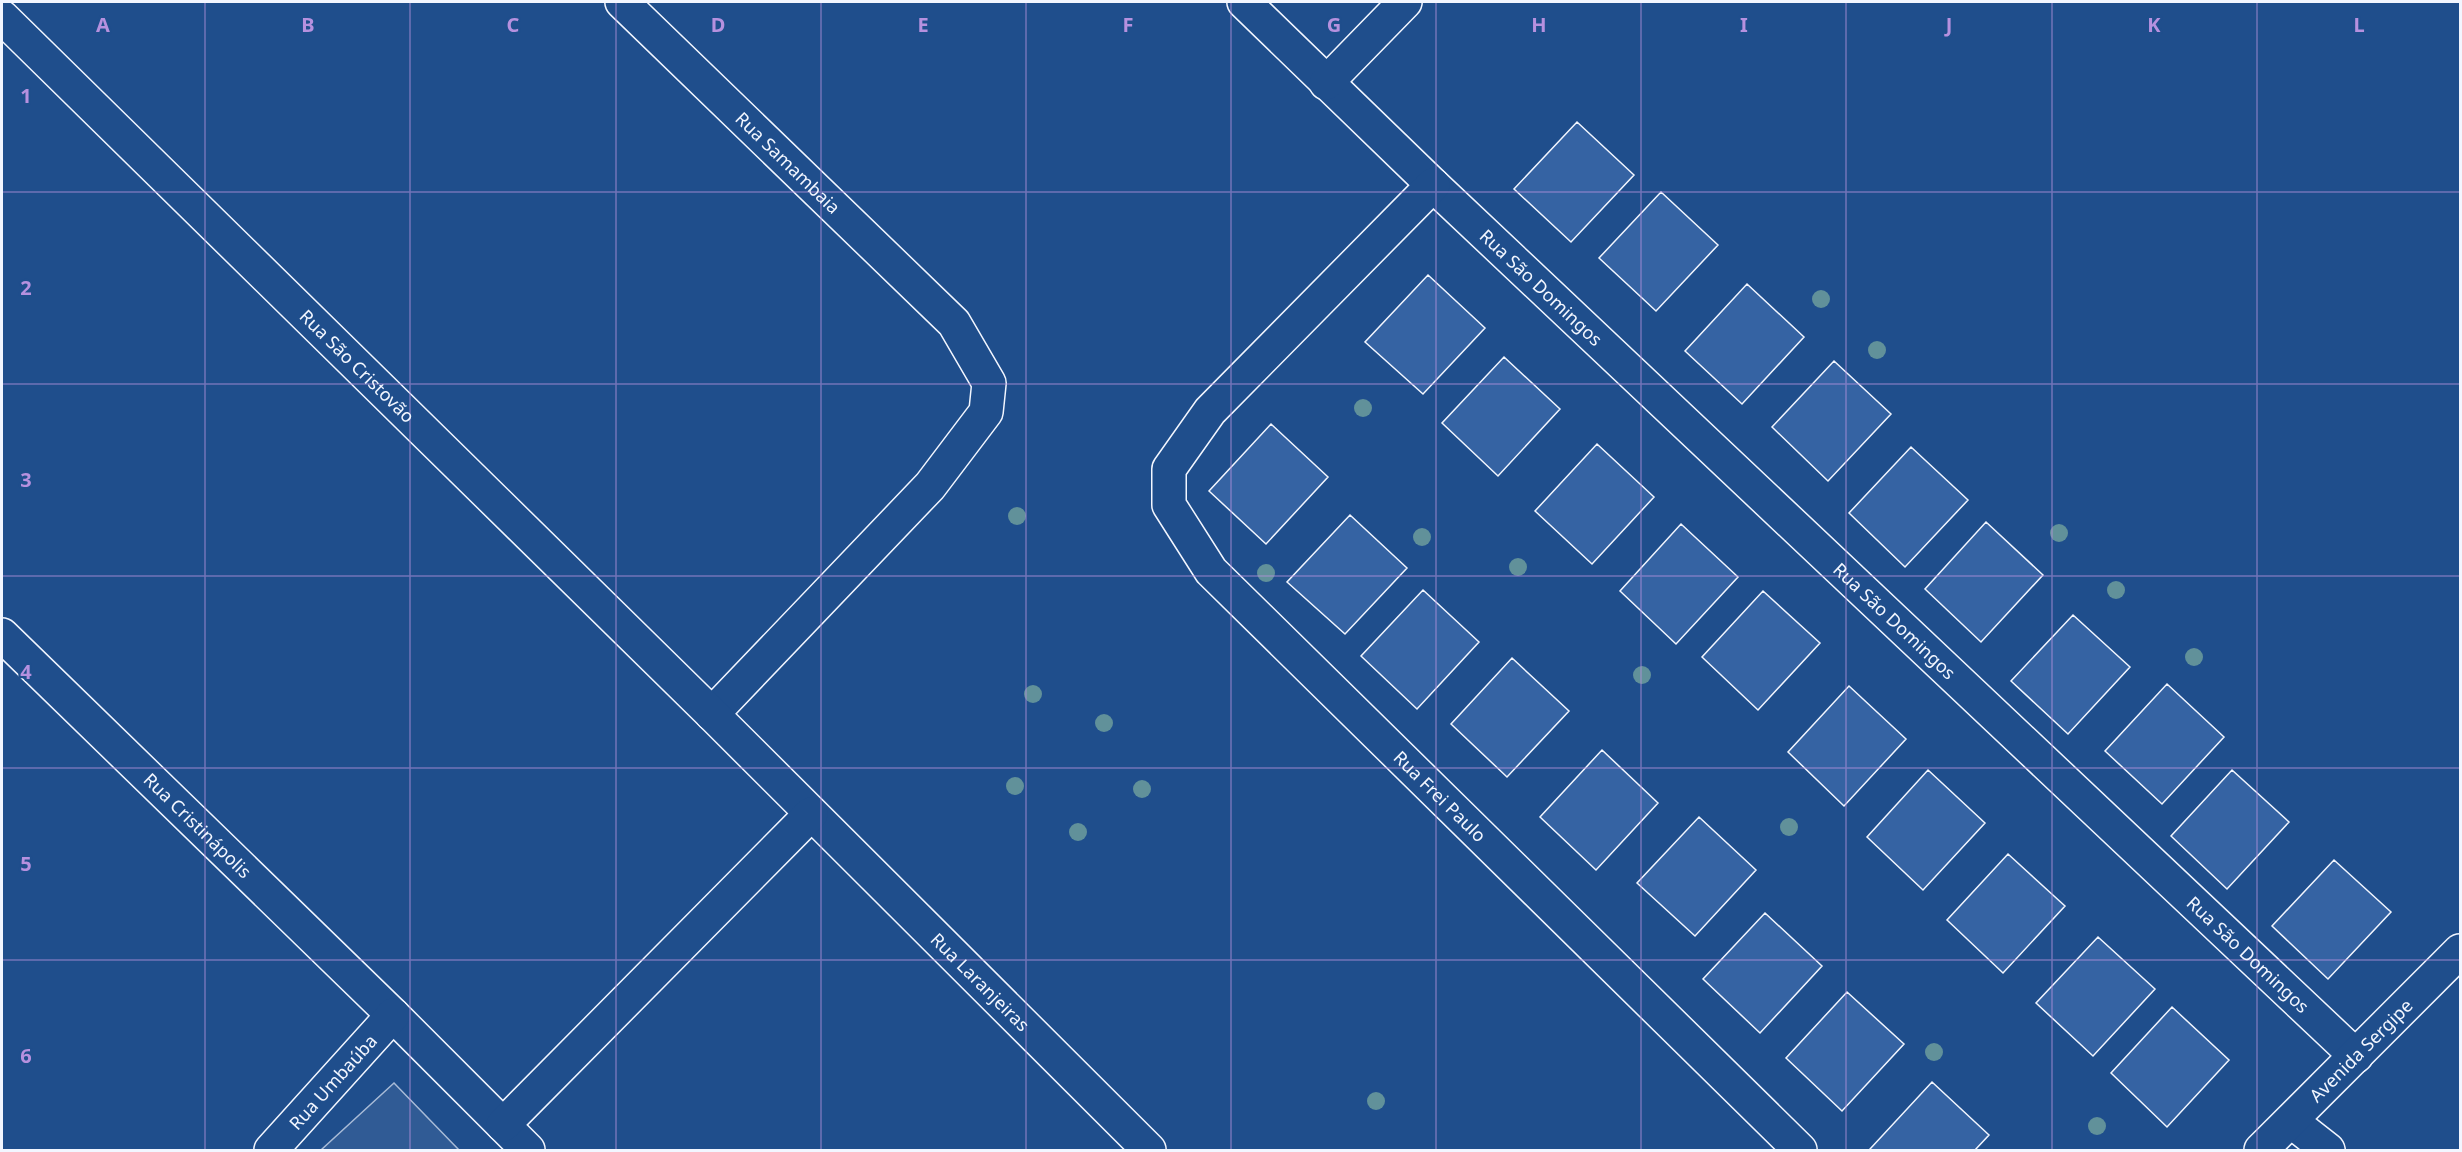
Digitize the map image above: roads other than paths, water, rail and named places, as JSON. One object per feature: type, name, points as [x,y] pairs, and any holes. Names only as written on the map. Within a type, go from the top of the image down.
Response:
[{"type":"street","name":"Rua Samambaia","points":[[622,2],[954,323],[988,383],[986,412],[930,486],[712,714]]},
{"type":"street","name":"Rua São Domingos","points":[[1244,2],[1433,185],[2356,1056]]},
{"type":"street","points":[[1326,83],[1405,2]]},
{"type":"street","name":"Rua São Cristovão","points":[[2,17],[811,814]]},
{"type":"street","name":"Rua Frei Paulo","points":[[1433,185],[1210,411],[1169,469],[1169,505],[1211,571],[1800,1150]]},
{"type":"street","name":"Rua Cristinápolis","points":[[2,635],[393,1015],[528,1150]]},
{"type":"street","points":[[503,1125],[811,814]]},
{"type":"street","name":"Rua Laranjeiras","points":[[811,814],[1149,1150]]},
{"type":"street","name":"Avenida Sergipe","points":[[2261,1150],[2460,951]]},
{"type":"street","name":"Rua Umbaúba","points":[[271,1150],[393,1015]]},
{"type":"street","points":[[2290,1121],[2328,1150]]}]
